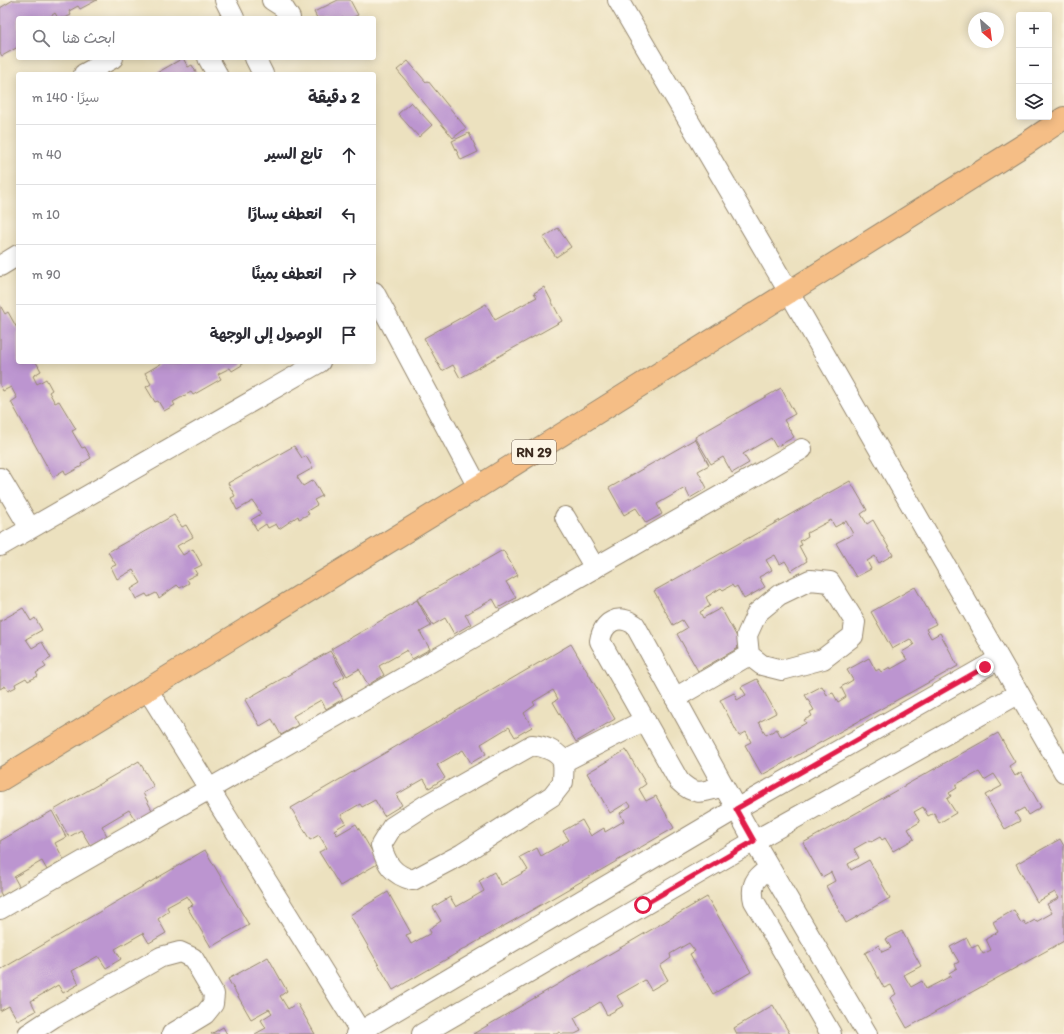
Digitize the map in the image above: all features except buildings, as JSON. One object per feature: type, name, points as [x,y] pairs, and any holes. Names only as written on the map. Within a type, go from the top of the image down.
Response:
[{"type":"main road","name":"RN 29","points":[[0,780],[478,487],[1027,143],[1064,118]]},
{"type":"street","points":[[225,0],[233,16]]},
{"type":"street","points":[[272,0],[282,7],[289,16]]},
{"type":"street","points":[[618,0],[789,292],[1064,772]]},
{"type":"street","points":[[88,72],[109,60]]},
{"type":"street","points":[[209,60],[216,72]]},
{"type":"street","points":[[256,60],[262,72]]},
{"type":"street","points":[[0,266],[16,256]]},
{"type":"street","points":[[376,301],[382,327],[478,487]]},
{"type":"street","points":[[0,546],[317,364]]},
{"type":"street","points":[[0,909],[802,449]]},
{"type":"street","points":[[0,478],[30,528]]},
{"type":"street","points":[[564,517],[596,568]]},
{"type":"street","points":[[810,580],[830,582],[855,622],[853,636],[823,659],[782,670],[762,665],[749,655],[747,634],[757,613],[779,595],[810,580]]},
{"type":"street","points":[[723,786],[696,792],[687,789],[679,781],[600,641],[601,631],[609,622],[618,619],[629,621],[635,625],[754,841],[867,1034]]},
{"type":"street","points":[[675,698],[749,655]]},
{"type":"street","points":[[147,690],[210,789],[360,1033],[736,809],[999,659]]},
{"type":"street","points":[[422,1034],[754,841],[1018,694]]},
{"type":"street","points":[[563,762],[645,720]]},
{"type":"street","points":[[532,744],[542,746],[555,753],[563,762],[563,782],[552,796],[462,854],[413,880],[401,877],[385,860],[381,845],[392,828],[426,805],[532,744]]},
{"type":"street","points":[[770,869],[759,875],[754,882],[752,892],[754,901],[831,1034]]},
{"type":"street","points":[[28,1034],[54,1017],[161,957],[180,952],[193,958],[214,994],[213,1004],[205,1014],[172,1034]]},
{"type":"route","points":[[643,905],[754,841],[736,809],[985,667]]}]
